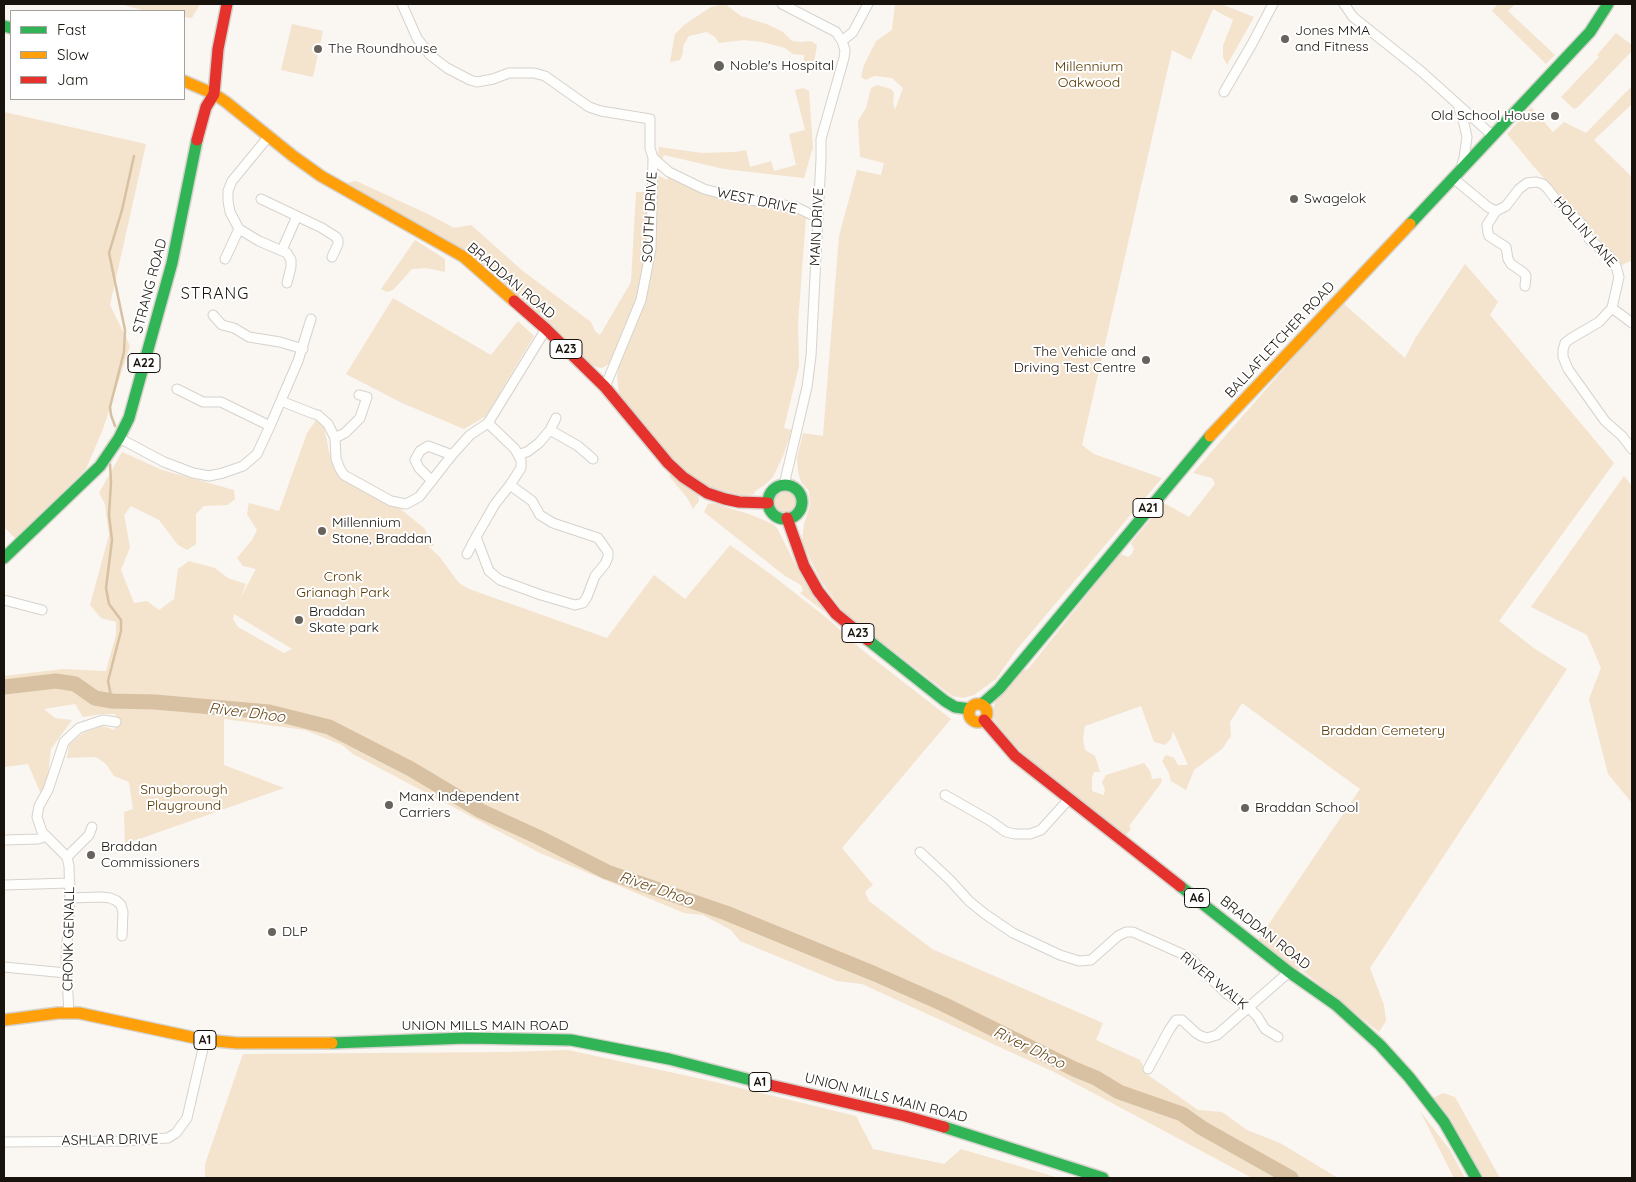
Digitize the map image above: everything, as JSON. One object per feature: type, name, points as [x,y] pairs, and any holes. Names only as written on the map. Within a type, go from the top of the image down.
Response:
[{"type":"main road","name":"A22","points":[[214,94],[218,49],[227,4]]},
{"type":"main road","name":"BALLAFLETCHER ROAD","points":[[982,704],[999,689],[1200,445],[1590,32],[1608,4]]},
{"type":"main road","name":"A23","points":[[185,81],[214,94]]},
{"type":"main road","name":"BRADDAN ROAD","points":[[214,94],[321,176],[464,258],[546,329],[605,387],[668,463],[684,478],[707,493],[739,502],[768,502]]},
{"type":"main road","name":"STRANG ROAD","points":[[4,558],[100,466],[119,438],[129,418],[172,263],[201,122],[206,107],[214,94]]},
{"type":"main road","points":[[784,485],[794,488],[801,497],[800,508],[797,513],[787,518],[777,516],[769,508],[768,502],[774,489],[784,485]]},
{"type":"main road","name":"A23","points":[[787,518],[804,566],[818,591],[836,614],[945,701],[954,706],[970,709]]},
{"type":"main road","points":[[975,704],[982,704],[987,712],[984,720],[978,722],[973,720],[969,715],[970,709],[975,704]]},
{"type":"main road","name":"BRADDAN ROAD","points":[[984,720],[1015,756],[1289,972],[1336,1005],[1380,1045],[1409,1077],[1444,1122],[1476,1178]]},
{"type":"main road","name":"UNION MILLS MAIN ROAD","points":[[4,1020],[42,1014],[69,1013],[90,1015],[205,1040],[272,1044],[467,1038],[555,1040],[598,1044],[669,1059],[732,1076],[905,1116],[974,1136],[1102,1178]]},
{"type":"street","points":[[402,4],[417,38],[430,54],[448,68],[470,80],[477,82],[509,73],[534,72],[545,76],[589,107],[601,112],[650,119],[652,158]]},
{"type":"street","points":[[782,4],[836,32],[842,41],[853,32],[868,4]]},
{"type":"street","points":[[1224,92],[1273,4]]},
{"type":"street","points":[[1344,4],[1353,17],[1422,72],[1493,136]]},
{"type":"street","name":"MAIN DRIVE","points":[[784,485],[807,387],[811,356],[821,139],[844,58],[842,41]]},
{"type":"street","points":[[1454,102],[1462,115],[1467,137],[1464,158],[1455,176],[1488,207],[1496,211],[1487,225],[1488,233],[1506,247],[1511,264],[1526,276],[1525,286]]},
{"type":"street","points":[[269,136],[232,181],[228,191],[230,212],[239,229],[259,241],[287,253],[291,260],[287,283]]},
{"type":"street","name":"WEST DRIVE","points":[[652,158],[669,172],[704,189],[738,198],[796,207],[818,218]]},
{"type":"street","name":"SOUTH DRIVE","points":[[605,387],[641,300],[651,249],[652,158]]},
{"type":"street","name":"HOLLIN LANE","points":[[1496,211],[1513,200],[1519,190],[1527,183],[1536,182],[1547,188],[1557,202],[1582,224],[1589,240],[1610,257],[1616,266],[1619,277],[1612,308]]},
{"type":"street","points":[[262,199],[322,228],[336,237],[338,244],[332,257]]},
{"type":"street","points":[[282,250],[297,216]]},
{"type":"street","points":[[225,258],[239,229]]},
{"type":"street","points":[[1632,323],[1612,308],[1599,322],[1565,343],[1563,350],[1563,357],[1568,369],[1605,421],[1622,436],[1632,450]]},
{"type":"street","points":[[213,315],[222,325],[234,328],[249,337],[280,342],[303,349]]},
{"type":"street","points":[[119,438],[164,462],[193,473],[209,476],[243,466],[256,454],[270,426],[303,349],[306,333],[312,319]]},
{"type":"street","points":[[281,401],[316,415],[328,424],[334,438],[336,459],[344,475],[391,501],[406,504],[419,497],[470,435],[488,422],[546,329]]},
{"type":"street","points":[[177,389],[203,402],[221,402],[270,426]]},
{"type":"street","points":[[334,438],[345,433],[360,418],[367,396],[359,394]]},
{"type":"street","points":[[519,454],[533,448],[550,430],[556,418]]},
{"type":"street","points":[[467,554],[495,504],[521,468],[519,454],[488,422]]},
{"type":"street","points":[[550,430],[578,446],[593,459]]},
{"type":"street","points":[[432,481],[419,468],[416,460],[420,451],[428,446],[452,455]]},
{"type":"street","points":[[476,537],[489,571],[500,580],[575,605],[587,598],[595,576],[608,557],[604,544],[598,538],[553,523],[540,515],[532,502],[510,484]]},
{"type":"street","points":[[4,600],[42,610]]},
{"type":"street","points":[[92,827],[89,835],[68,861],[40,828],[37,817],[39,806],[51,781],[64,742],[79,728],[103,720],[116,722]]},
{"type":"street","points":[[945,795],[1006,832],[1015,834],[1030,834],[1041,830],[1068,799]]},
{"type":"street","points":[[4,840],[38,839],[46,836]]},
{"type":"street","name":"RIVER WALK","points":[[920,852],[969,901],[985,914],[1013,933],[1060,955],[1079,961],[1094,961],[1118,936],[1126,932],[1133,932],[1189,957],[1227,994],[1249,1008],[1265,1029],[1278,1037]]},
{"type":"street","name":"CRONK GENALL","points":[[68,861],[70,898],[66,973],[69,1013]]},
{"type":"street","points":[[4,885],[70,883]]},
{"type":"street","points":[[70,898],[102,897],[117,901],[121,905],[123,912],[122,936]]},
{"type":"street","points":[[4,967],[66,973]]},
{"type":"street","points":[[1148,1069],[1176,1020],[1182,1020],[1196,1034],[1201,1036],[1212,1037],[1217,1035],[1289,972]]},
{"type":"street","name":"ASHLAR DRIVE","points":[[4,1142],[124,1141],[168,1138],[176,1133],[187,1118],[205,1040]]},
{"type":"green space","points":[[120,4],[200,4],[192,18],[185,17],[185,10],[142,10]]},
{"type":"green space","points":[[725,4],[741,16],[769,25],[783,32],[792,41],[811,41],[817,45],[814,63],[810,72],[803,69],[804,55],[793,54],[785,48],[762,42],[744,40],[719,43],[715,37],[707,32],[689,36],[683,46],[680,60],[670,62],[675,34],[684,25],[711,7]]},
{"type":"green space","name":"Millennium Oakwood","points":[[895,4],[1221,4],[1254,17],[1227,65],[1223,57],[1223,46],[1233,20],[1213,9],[1191,60],[1172,50],[1082,445],[1094,454],[1162,478],[1017,649],[996,679],[974,695],[963,698],[952,696],[841,609],[821,581],[802,540],[804,524],[810,506],[809,491],[801,482],[797,458],[803,433],[823,436],[839,236],[857,170],[881,175],[884,163],[860,157],[858,121],[866,108],[871,88],[877,85],[891,89],[894,93],[893,103],[895,110],[903,88],[892,78],[874,76],[866,80],[861,77],[864,65],[876,41],[892,30]]},
{"type":"green space","points":[[1498,4],[1515,4],[1508,11],[1555,55],[1546,64],[1492,11]]},
{"type":"green space","points":[[292,24],[323,31],[313,77],[281,70]]},
{"type":"green space","points":[[1616,33],[1632,45],[1632,51],[1574,109],[1561,97],[1599,57],[1597,55]]},
{"type":"green space","points":[[1632,86],[1632,104],[1594,140],[1632,177],[1632,264],[1630,261],[1622,265],[1507,134],[1531,107],[1553,132],[1564,122],[1586,133]]},
{"type":"green space","points":[[803,88],[809,91],[813,147],[804,178],[724,169],[664,155],[662,160],[658,154],[659,147],[702,153],[746,150],[750,167],[771,161],[774,171],[796,165],[789,134],[805,130],[795,90]]},
{"type":"green space","points":[[4,112],[146,144],[110,305],[130,346],[103,429],[86,469],[16,539],[4,527]]},
{"type":"green space","points":[[656,174],[667,180],[669,176],[704,194],[729,200],[797,210],[806,217],[798,323],[799,366],[784,428],[792,430],[773,477],[754,492],[755,494],[740,496],[714,492],[685,474],[619,395],[617,375],[620,362],[613,359],[602,368],[588,363],[545,319],[474,258],[347,183],[356,181],[454,228],[471,225],[523,271],[591,322],[595,331],[600,335],[631,282],[636,192],[655,192]]},
{"type":"green space","points":[[415,240],[445,259],[445,272],[426,268],[412,269],[393,290],[387,292],[381,289]]},
{"type":"green space","name":"Braddan Cemetery","points":[[1465,264],[1498,302],[1490,315],[1614,463],[1499,621],[1535,649],[1567,669],[1370,968],[1384,1005],[1386,1021],[1379,1032],[1304,972],[1300,969],[1297,970],[1258,940],[1360,789],[1242,703],[1230,722],[1231,736],[1222,749],[1194,770],[1186,790],[1171,781],[1162,761],[1166,755],[1174,758],[1178,765],[1188,765],[1173,731],[1171,739],[1165,745],[1154,742],[1141,706],[1085,726],[1083,739],[1085,750],[1095,756],[1100,772],[1094,772],[1092,791],[1104,795],[1105,790],[1102,782],[1106,775],[1144,763],[1150,771],[1152,779],[1161,778],[1162,781],[1159,786],[1129,826],[1131,829],[1125,836],[1042,773],[1007,737],[994,720],[992,713],[996,700],[1020,671],[1028,669],[1118,556],[1121,554],[1128,557],[1132,554],[1134,549],[1131,543],[1164,503],[1189,517],[1215,484],[1212,478],[1193,473],[1342,302],[1405,358],[1416,337]]},
{"type":"green space","points":[[393,298],[491,355],[518,321],[534,336],[486,416],[464,429],[402,403],[346,374]]},
{"type":"green space","points":[[316,420],[324,426],[329,452],[333,464],[340,475],[361,490],[398,507],[424,528],[434,546],[428,546],[439,556],[459,583],[469,589],[607,638],[654,575],[685,599],[730,545],[772,575],[828,619],[861,649],[951,719],[842,848],[873,885],[865,892],[869,901],[932,949],[1103,1023],[1096,1040],[1140,1060],[1148,1075],[1198,1110],[1222,1112],[1247,1130],[1280,1143],[1338,1178],[1252,1178],[1054,1072],[862,984],[837,981],[740,941],[731,930],[703,915],[684,913],[540,853],[353,754],[342,745],[305,730],[224,719],[224,765],[284,788],[125,844],[124,812],[133,809],[129,782],[114,776],[106,764],[96,757],[67,758],[69,745],[83,733],[102,726],[115,730],[116,714],[83,717],[75,704],[44,709],[55,718],[72,720],[51,749],[47,783],[41,794],[28,764],[4,767],[4,676],[63,669],[106,671],[116,635],[116,622],[101,618],[90,605],[109,535],[105,504],[99,493],[122,452],[162,470],[234,490],[235,499],[228,505],[204,506],[196,514],[196,544],[187,550],[178,545],[159,520],[131,506],[124,515],[130,547],[121,570],[134,603],[147,601],[159,610],[174,599],[178,569],[189,561],[215,568],[228,578],[246,584],[240,599],[256,569],[243,566],[237,558],[252,540],[257,530],[247,514],[249,503],[279,511],[307,433]],"holes":[[[234,614],[292,649],[284,653],[238,627],[233,619]]]},
{"type":"green space","points":[[671,474],[698,494],[699,501],[693,509],[688,499],[669,476]]},
{"type":"green space","points":[[1624,476],[1632,486],[1632,803],[1608,774],[1589,699],[1601,668],[1587,635],[1531,607]]},
{"type":"green space","points":[[781,491],[789,491],[796,498],[796,506],[789,513],[781,513],[774,506],[774,498]]},
{"type":"green space","points":[[712,503],[749,514],[773,524],[777,528],[805,583],[826,613],[800,593],[803,591],[801,585],[785,576],[704,512],[708,504]]},
{"type":"green space","points":[[568,1050],[711,1081],[856,1116],[873,1149],[944,1164],[961,1149],[1059,1178],[205,1178],[205,1164],[243,1054]]},
{"type":"green space","points":[[1443,1093],[1455,1097],[1500,1178],[1482,1178],[1433,1098]]},
{"type":"green space","points":[[1420,1111],[1450,1150],[1465,1178],[1454,1178]]},
{"type":"waterway","points":[[115,426],[110,407],[124,352],[125,330],[109,253],[122,210],[134,156]]},
{"type":"waterway","points":[[110,464],[109,515],[112,540],[106,588],[109,604],[121,620],[121,631],[108,681],[112,701]]},
{"type":"waterway","name":"River Dhoo","points":[[4,687],[56,681],[75,684],[95,698],[112,701],[155,702],[269,712],[329,727],[411,769],[481,811],[607,872],[726,913],[943,1004],[1096,1078],[1119,1092],[1182,1114],[1202,1128],[1291,1178]]},
{"type":"traffic: fast","points":[[1410,224],[1590,32],[1608,4]]},
{"type":"traffic: fast","points":[[4,26],[10,28]]},
{"type":"traffic: fast","points":[[4,558],[100,466],[119,438],[129,418],[172,263],[197,140]]},
{"type":"traffic: fast","points":[[982,704],[999,689],[1210,436]]},
{"type":"traffic: fast","points":[[785,485],[797,490],[802,502],[797,514],[785,519],[773,514],[768,502],[773,490],[785,485]]},
{"type":"traffic: fast","points":[[868,640],[945,701],[955,707],[970,709]]},
{"type":"traffic: fast","points":[[1180,886],[1289,972],[1336,1005],[1380,1045],[1409,1077],[1444,1122],[1476,1178]]},
{"type":"traffic: fast","points":[[332,1043],[467,1038],[571,1040],[669,1059],[770,1085]]},
{"type":"traffic: fast","points":[[944,1127],[1103,1178]]},
{"type":"traffic: slow","points":[[185,81],[214,94],[226,102],[321,176],[464,257],[514,301]]},
{"type":"traffic: slow","points":[[1210,436],[1410,224]]},
{"type":"traffic: slow","points":[[978,704],[984,707],[987,713],[984,719],[978,722],[972,719],[969,713],[972,707],[978,704]]},
{"type":"traffic: slow","points":[[4,1020],[58,1013],[79,1013],[205,1040],[237,1043],[332,1043]]},
{"type":"traffic: jam","points":[[197,140],[206,107],[214,94],[218,49],[227,4]]},
{"type":"traffic: jam","points":[[514,301],[546,329],[605,387],[668,463],[683,477],[707,493],[725,499],[739,502],[768,503]]},
{"type":"traffic: jam","points":[[787,518],[804,566],[818,591],[836,614],[868,640]]},
{"type":"traffic: jam","points":[[984,720],[1015,756],[1180,886]]},
{"type":"traffic: jam","points":[[770,1085],[905,1116],[944,1127]]},
{"type":"place","name":"Jones MMA and Fitness","points":[[1285,39]]},
{"type":"place","name":"The Roundhouse","points":[[318,49]]},
{"type":"place","name":"Noble's Hospital","points":[[719,66]]},
{"type":"place","name":"Old School House","points":[[1555,116]]},
{"type":"place","name":"Swagelok","points":[[1294,199]]},
{"type":"place","name":"The Vehicle and Driving Test Centre","points":[[1146,360]]},
{"type":"place","name":"Millennium Stone, Braddan","points":[[322,531]]},
{"type":"place","name":"Braddan Skate park","points":[[299,620]]},
{"type":"place","name":"Manx Independent Carriers","points":[[389,805]]},
{"type":"place","name":"Braddan School","points":[[1245,808]]},
{"type":"place","name":"Braddan Commissioners","points":[[91,855]]},
{"type":"place","name":"DLP","points":[[272,932]]},
{"type":"district","name":"STRANG","points":[[215,294]]},
{"type":"park label","name":"Cronk Grianagh Park","points":[[343,586]]},
{"type":"park label","name":"Snugborough Playground","points":[[184,798]]}]
